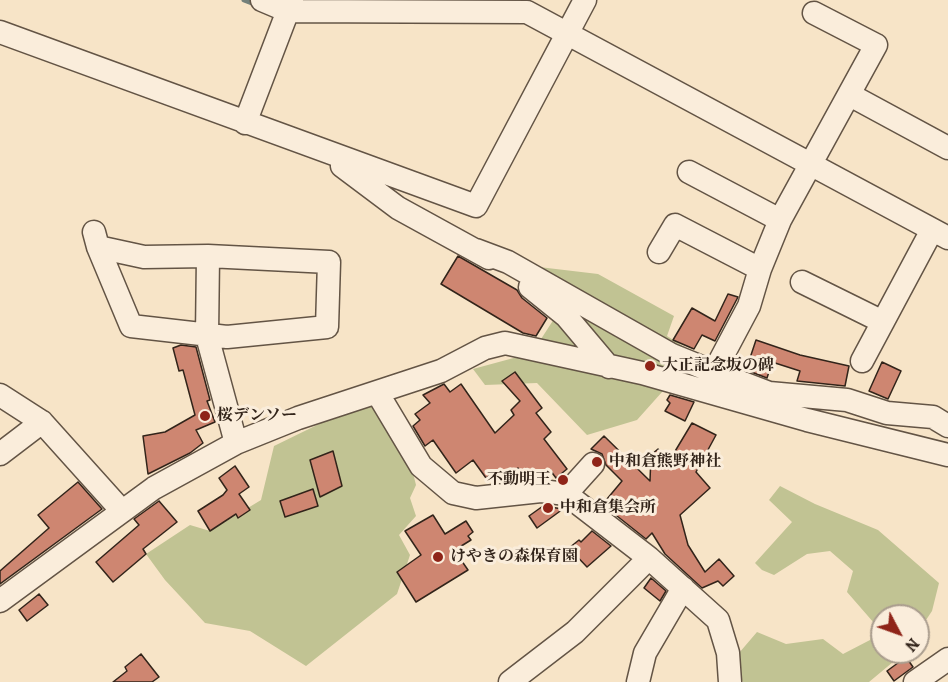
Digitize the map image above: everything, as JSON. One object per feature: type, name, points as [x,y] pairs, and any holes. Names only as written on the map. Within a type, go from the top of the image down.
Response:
[{"type":"street","points":[[262,0],[290,5],[528,6],[567,35],[940,234],[883,322],[862,361]]},
{"type":"street","points":[[0,32],[476,206],[585,0]]},
{"type":"street","points":[[245,123],[290,5]]},
{"type":"street","points":[[714,372],[749,306],[760,269],[780,220],[876,45],[814,13]]},
{"type":"street","points":[[850,95],[948,148]]},
{"type":"street","points":[[324,152],[398,208],[476,250],[549,301],[566,316],[609,367]]},
{"type":"street","points":[[688,172],[780,220]]},
{"type":"street","points":[[659,252],[675,225],[760,269]]},
{"type":"street","points":[[96,240],[144,257],[208,256],[329,262],[327,327],[227,337],[131,326],[96,240]]},
{"type":"street","points":[[476,250],[508,262],[672,355],[769,393],[847,400],[887,413],[933,417],[948,426]]},
{"type":"street","points":[[208,256],[207,336],[236,442]]},
{"type":"street","points":[[802,282],[883,322]]},
{"type":"street","points":[[0,601],[154,488],[236,442],[298,418],[378,394],[441,371],[485,348],[505,343],[609,367],[948,454]]},
{"type":"street","points":[[378,394],[421,466],[453,493],[476,498],[541,491],[566,494],[649,558],[718,620],[728,653],[729,682]]},
{"type":"street","points":[[0,395],[42,423],[122,511]]},
{"type":"street","points":[[0,454],[42,423]]},
{"type":"street","points":[[566,494],[593,464]]},
{"type":"street","points":[[510,682],[575,632],[649,558]]},
{"type":"street","points":[[638,682],[645,653],[683,588]]},
{"type":"street","points":[[915,682],[946,665]]},
{"type":"green space","points":[[539,267],[598,274],[674,316],[667,336],[710,363],[736,389],[679,373],[637,420],[587,435],[537,383],[485,385],[473,369],[532,353],[563,305],[530,274]]},
{"type":"green space","points":[[378,404],[411,465],[416,485],[410,498],[416,516],[399,535],[410,555],[397,594],[306,666],[250,631],[205,623],[165,580],[146,554],[190,525],[210,531],[261,500],[274,446],[356,406]]},
{"type":"green space","points":[[780,486],[815,504],[878,530],[939,583],[930,614],[930,604],[870,604],[870,618],[847,592],[853,571],[830,551],[807,554],[774,575],[762,570],[755,563],[792,522],[769,500]]},
{"type":"green space","points":[[757,632],[786,644],[823,639],[843,654],[870,640],[870,664],[891,664],[869,682],[743,682],[736,669],[739,653]]},
{"type":"building","points":[[458,256],[517,290],[522,298],[547,318],[536,336],[523,333],[441,284]]},
{"type":"building","points":[[728,294],[738,297],[715,341],[702,335],[694,349],[673,340],[692,308],[715,321]]},
{"type":"building","points":[[756,340],[800,355],[849,366],[845,386],[797,381],[800,371],[772,362],[767,378],[746,370]]},
{"type":"building","points":[[181,345],[196,347],[210,400],[207,401],[215,422],[196,430],[203,443],[190,453],[148,474],[143,436],[165,432],[195,415],[183,370],[179,371],[173,348]]},
{"type":"building","points":[[882,362],[901,371],[888,399],[869,391]]},
{"type":"building","points":[[515,372],[542,408],[536,413],[551,432],[544,439],[567,469],[556,478],[550,470],[540,478],[525,479],[518,468],[503,482],[497,482],[490,475],[486,478],[473,460],[456,473],[433,440],[425,446],[413,426],[420,420],[415,414],[430,403],[423,395],[444,384],[450,392],[461,384],[495,433],[514,415],[511,410],[520,401],[502,381]]},
{"type":"building","points":[[670,395],[694,402],[685,421],[665,411],[670,403],[667,400]]},
{"type":"building","points":[[692,423],[716,435],[696,472],[710,488],[680,515],[688,545],[705,572],[719,559],[734,576],[723,586],[718,581],[702,588],[665,554],[652,533],[646,539],[612,512],[616,507],[607,499],[622,481],[606,465],[602,454],[591,449],[604,436],[650,481],[651,455],[658,449],[668,463]]},
{"type":"building","points":[[333,451],[342,486],[320,497],[310,460]]},
{"type":"building","points":[[235,466],[249,487],[239,494],[250,510],[238,518],[236,514],[210,531],[198,511],[223,495],[227,490],[219,478]]},
{"type":"building","points":[[78,482],[102,509],[0,584],[0,571],[49,528],[38,515]]},
{"type":"building","points":[[313,489],[318,506],[285,517],[280,501]]},
{"type":"building","points":[[159,501],[177,522],[143,549],[146,554],[113,582],[96,562],[139,525],[134,519]]},
{"type":"building","points":[[543,506],[563,509],[537,528],[529,516]]},
{"type":"building","points":[[433,515],[445,534],[466,521],[473,532],[468,536],[471,540],[458,548],[462,555],[459,557],[468,570],[416,602],[397,572],[421,555],[405,531]]},
{"type":"building","points":[[592,531],[611,546],[587,567],[569,548],[579,540],[581,542]]},
{"type":"building","points":[[651,578],[666,591],[660,601],[644,588]]},
{"type":"building","points":[[39,594],[48,605],[27,621],[19,610]]},
{"type":"building","points":[[141,654],[159,677],[152,682],[113,682],[127,671],[125,667]]},
{"type":"building","points":[[896,664],[911,664],[913,667],[894,681],[887,671]]},
{"type":"waterway","points":[[244,0],[257,5]]},
{"type":"place","name":"大正記念坂の碑","points":[[650,366]]},
{"type":"place","name":"桜デンソー","points":[[205,416]]},
{"type":"place","name":"中和倉熊野神社","points":[[597,462]]},
{"type":"place","name":"不動明王","points":[[563,480]]},
{"type":"place","name":"中和倉集会所","points":[[548,508]]},
{"type":"place","name":"けやきの森保育園","points":[[438,557]]}]
